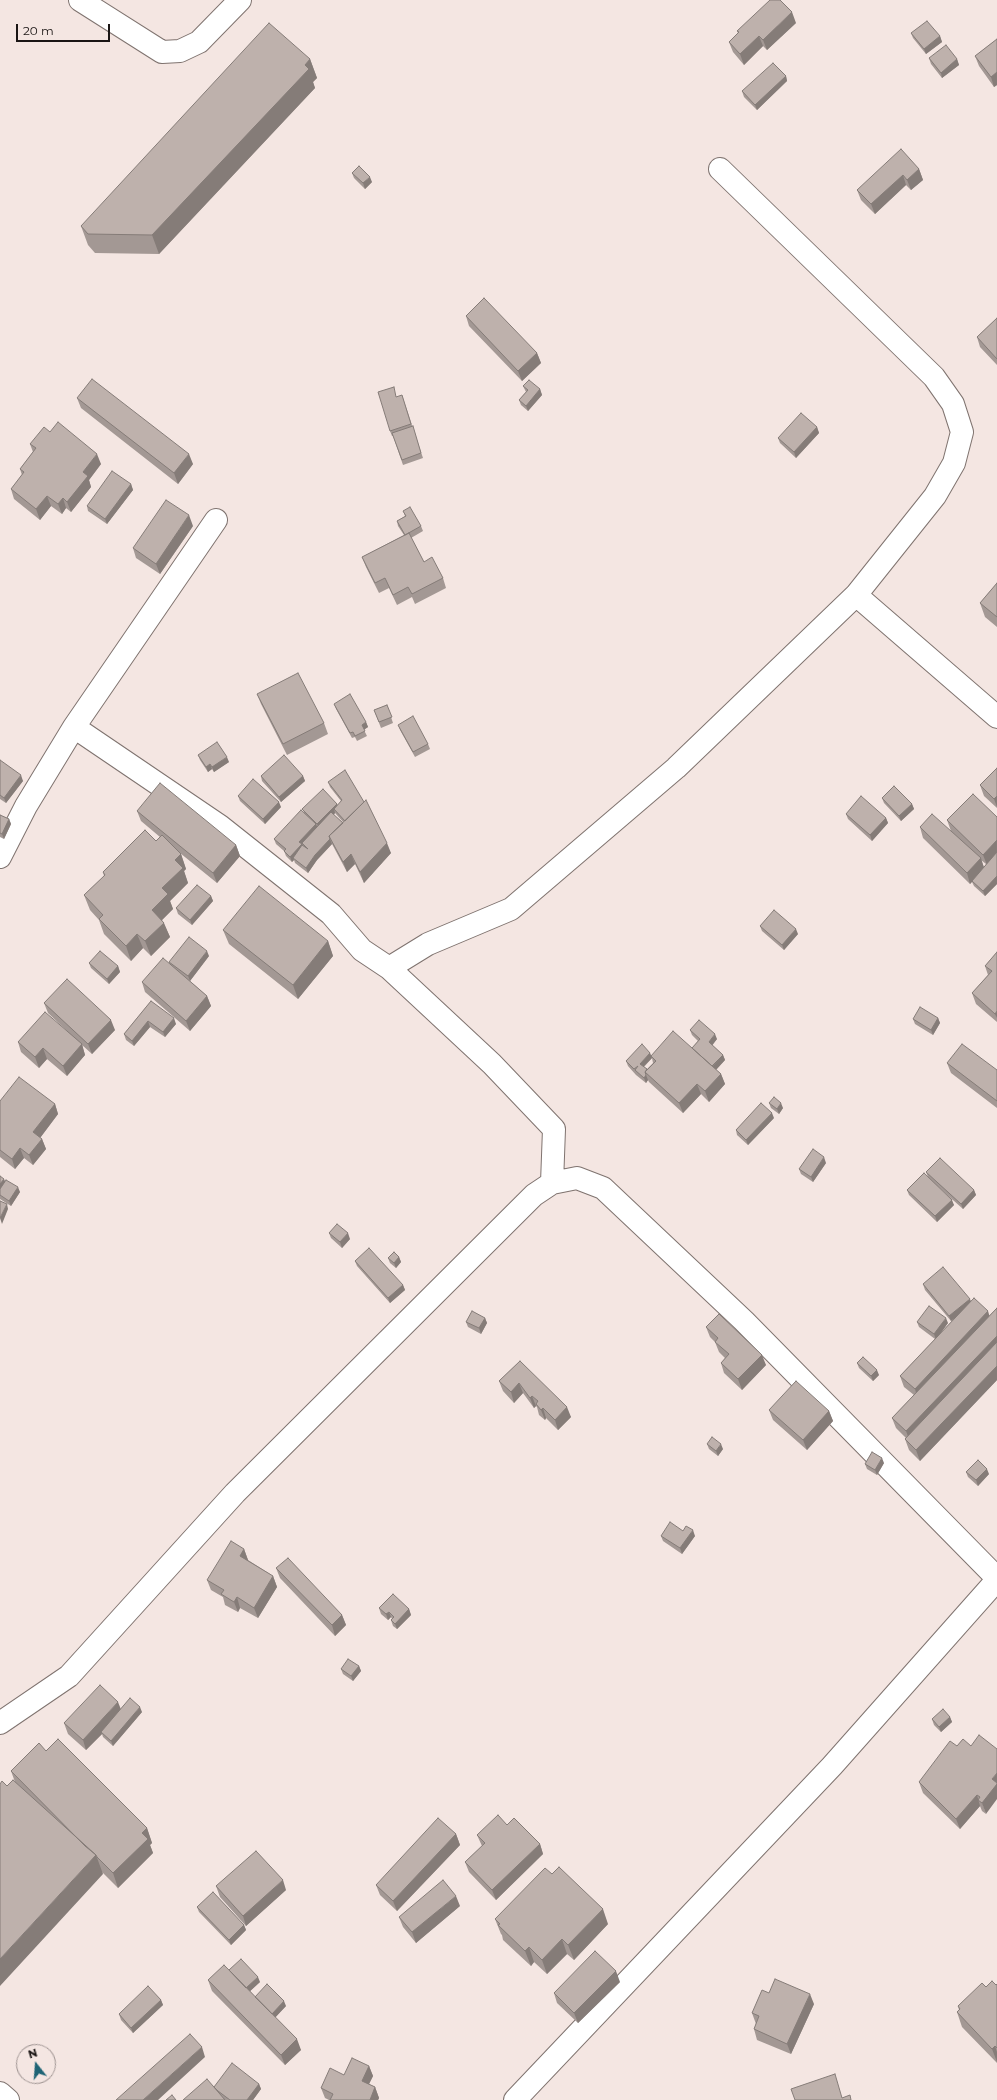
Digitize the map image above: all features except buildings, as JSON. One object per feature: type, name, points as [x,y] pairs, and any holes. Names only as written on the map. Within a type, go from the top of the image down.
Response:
[{"type":"street","points":[[80,0],[162,52],[180,51],[199,42],[240,0]]},
{"type":"street","points":[[388,968],[428,944],[511,909],[676,768],[856,595],[935,496],[954,463],[962,432],[954,404],[934,377],[720,169]]},
{"type":"street","points":[[0,857],[26,806],[74,727],[216,520]]},
{"type":"street","points":[[856,595],[997,717]]},
{"type":"street","points":[[74,727],[220,826],[331,914],[362,950],[388,968],[492,1064],[554,1129],[552,1183]]},
{"type":"street","points":[[0,1723],[69,1676],[235,1493],[534,1195],[552,1183],[577,1178],[603,1188],[744,1321],[997,1579],[832,1766],[515,2100]]},
{"type":"street","points":[[0,2093],[8,2100]]}]
